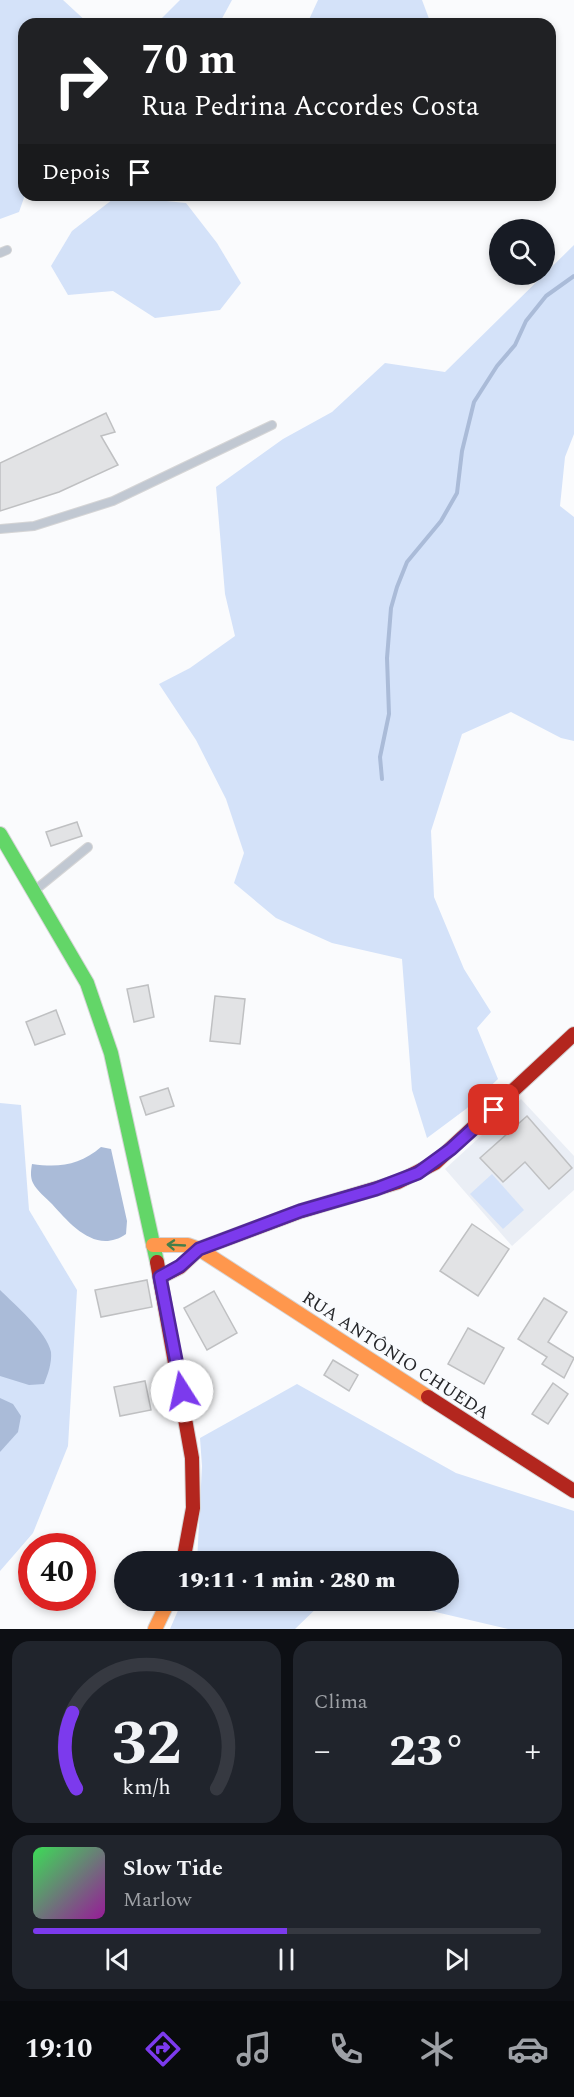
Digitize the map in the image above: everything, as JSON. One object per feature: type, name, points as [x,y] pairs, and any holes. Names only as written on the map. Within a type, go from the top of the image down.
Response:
[{"type":"street","points":[[0,834],[75,960],[97,1005],[111,1053],[160,1277],[192,1458],[193,1508],[185,1551]]},
{"type":"street","points":[[160,1277],[180,1266],[199,1249],[300,1211],[398,1182],[426,1168],[451,1149],[574,1034]]},
{"type":"street","points":[[153,1245],[173,1244],[199,1249]]},
{"type":"street","name":"RUA ANTÔNIO CHUEDA","points":[[199,1249],[574,1491]]},
{"type":"street","points":[[155,1629],[164,1611]]},
{"type":"lane","points":[[0,529],[34,526],[113,501],[272,425]]},
{"type":"lane","points":[[34,891],[88,847]]},
{"type":"shaded area","points":[[0,0],[63,0],[82,18],[18,18],[18,201],[23,201],[19,212],[0,219]]},
{"type":"shaded area","points":[[180,0],[232,0],[222,18],[162,18]]},
{"type":"shaded area","points":[[318,0],[422,0],[429,18],[310,18]]},
{"type":"shaded area","points":[[111,201],[186,203],[217,243],[241,283],[220,310],[155,318],[113,291],[68,295],[51,266],[72,231]]},
{"type":"shaded area","points":[[574,245],[574,434],[565,457],[560,506],[574,517],[574,741],[561,738],[511,712],[462,734],[431,831],[434,897],[464,969],[491,1012],[477,1028],[498,1079],[466,1109],[427,1138],[412,1090],[402,959],[332,943],[276,918],[234,883],[244,853],[226,799],[196,740],[159,684],[190,668],[235,636],[225,594],[216,487],[283,439],[332,412],[385,363],[445,372],[533,285],[555,285],[555,264]]},
{"type":"shaded area","points":[[521,1099],[574,1156],[574,1190],[512,1246],[445,1169]]},
{"type":"shaded area","points":[[0,1103],[21,1105],[29,1210],[77,1290],[68,1446],[33,1533],[18,1533],[18,1550],[0,1571]]},
{"type":"shaded area","points":[[101,1147],[111,1149],[127,1221],[126,1234],[115,1240],[104,1241],[94,1239],[75,1228],[37,1189],[31,1174],[32,1164],[52,1166],[69,1164],[85,1158]]},
{"type":"shaded area","points":[[492,1174],[524,1210],[503,1229],[470,1194]]},
{"type":"shaded area","points":[[0,1290],[29,1319],[48,1344],[51,1360],[44,1384],[29,1385],[0,1376]]},
{"type":"shaded area","points":[[297,1384],[456,1473],[574,1511],[574,1629],[508,1629],[432,1611],[459,1611],[459,1551],[198,1551],[202,1466],[200,1438]]},
{"type":"shaded area","points":[[0,1398],[13,1404],[21,1416],[18,1432],[0,1452]]},
{"type":"shaded area","points":[[177,1611],[314,1611],[295,1629],[170,1629]]},
{"type":"building","points":[[106,413],[115,432],[101,436],[118,465],[59,492],[0,511],[0,463]]},
{"type":"building","points":[[77,822],[82,836],[51,846],[46,832]]},
{"type":"building","points":[[148,985],[154,1017],[134,1022],[127,989]]},
{"type":"building","points":[[215,996],[245,999],[240,1044],[210,1041]]},
{"type":"building","points":[[56,1010],[65,1034],[35,1045],[26,1022]]},
{"type":"building","points":[[168,1088],[174,1106],[146,1115],[140,1097]]},
{"type":"building","points":[[527,1116],[572,1168],[549,1189],[525,1162],[503,1182],[480,1158]]},
{"type":"building","points":[[472,1224],[509,1249],[478,1296],[440,1271]]},
{"type":"building","points":[[147,1280],[152,1307],[101,1317],[95,1290]]},
{"type":"building","points":[[214,1291],[237,1333],[207,1350],[184,1308]]},
{"type":"building","points":[[544,1298],[567,1312],[548,1342],[574,1358],[564,1378],[542,1364],[547,1357],[518,1339]]},
{"type":"building","points":[[468,1328],[504,1348],[484,1384],[448,1364]]},
{"type":"building","points":[[333,1360],[358,1375],[349,1391],[324,1375]]},
{"type":"building","points":[[145,1381],[151,1410],[120,1416],[114,1387]]},
{"type":"building","points":[[553,1383],[568,1394],[548,1424],[532,1414]]},
{"type":"waterway","points":[[382,779],[380,757],[389,714],[387,658],[391,608],[397,587],[407,562],[441,521],[457,493],[462,451],[474,402],[497,366],[515,345],[526,321],[546,296],[574,276]]},
{"type":"traffic: fast","points":[[0,834],[87,983],[111,1053],[157,1262]]},
{"type":"traffic: slow","points":[[153,1245],[188,1245],[199,1249],[428,1397]]},
{"type":"traffic: slow","points":[[155,1629],[164,1611]]},
{"type":"traffic: jam","points":[[160,1277],[180,1267],[199,1249],[301,1211],[398,1182],[435,1163],[574,1034]]},
{"type":"traffic: jam","points":[[157,1262],[192,1458],[193,1508],[185,1551]]},
{"type":"traffic: jam","points":[[428,1397],[574,1491]]},
{"type":"route","points":[[182,1391],[160,1277],[187,1261],[199,1249],[300,1211],[398,1182],[418,1173],[435,1163],[494,1110]]}]
